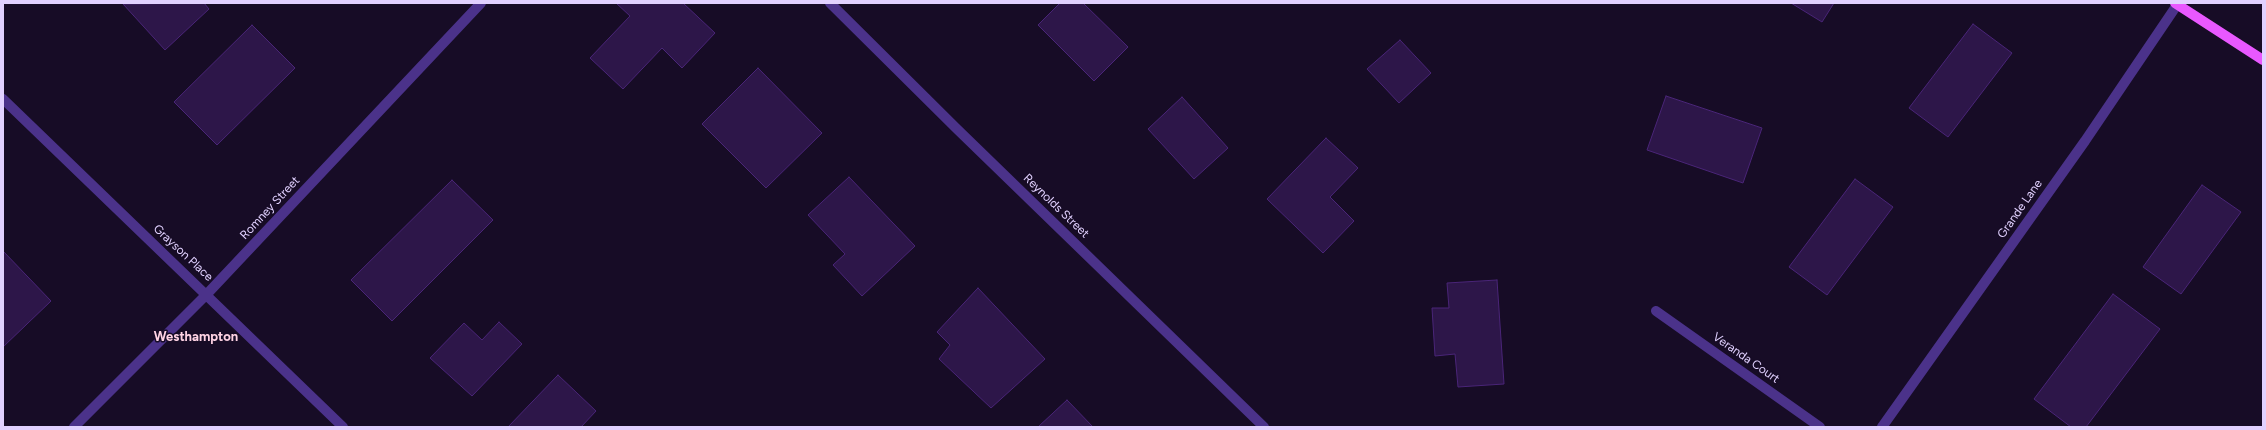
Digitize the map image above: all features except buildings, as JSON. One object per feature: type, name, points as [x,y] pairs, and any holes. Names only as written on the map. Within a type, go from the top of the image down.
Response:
[{"type":"main road","points":[[2176,4],[2263,60]]},
{"type":"street","name":"Romney Street","points":[[74,427],[207,294],[481,3]]},
{"type":"street","name":"Reynolds Street","points":[[830,3],[957,129],[1264,427]]},
{"type":"street","name":"Grande Lane","points":[[1882,427],[2085,141],[2176,4]]},
{"type":"street","name":"Grayson Place","points":[[3,99],[207,294],[343,427]]},
{"type":"street","name":"Veranda Court","points":[[1656,311],[1820,427]]},
{"type":"district","name":"Westhampton","points":[[196,337]]}]
